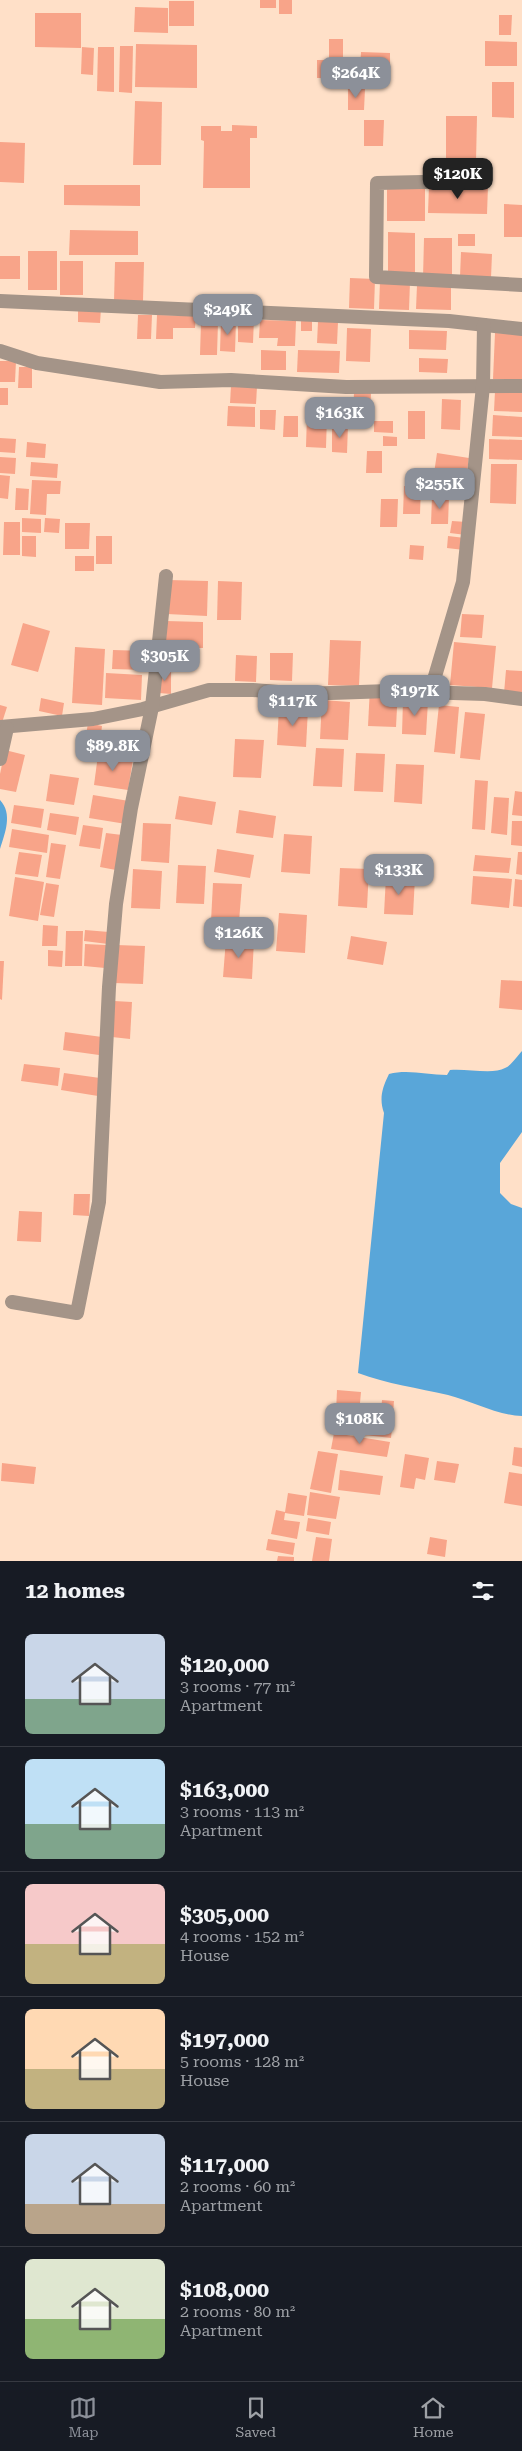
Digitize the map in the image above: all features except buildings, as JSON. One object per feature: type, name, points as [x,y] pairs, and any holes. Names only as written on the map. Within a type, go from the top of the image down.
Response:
[{"type":"street","points":[[468,181],[377,183],[376,277],[522,285]]},
{"type":"street","points":[[0,301],[448,321],[522,329]]},
{"type":"street","points":[[430,692],[463,582],[483,386],[484,325]]},
{"type":"street","points":[[0,351],[37,363],[160,382],[230,380],[346,387],[522,386]]},
{"type":"street","points":[[12,1302],[77,1313],[99,1202],[109,987],[116,904],[131,808],[152,707],[166,576]]},
{"type":"street","points":[[0,759],[3,728],[93,719],[152,707],[210,690],[253,690],[302,694],[430,692],[484,694],[522,699]]},
{"type":"water","points":[[0,800],[6,811],[7,824],[0,849]]},
{"type":"water","points":[[522,1051],[522,1132],[500,1163],[500,1193],[511,1204],[522,1208],[522,1416],[503,1413],[448,1395],[391,1383],[358,1373],[384,1113],[382,1094],[389,1074],[410,1072],[447,1075],[450,1070],[500,1070],[510,1065]]}]
